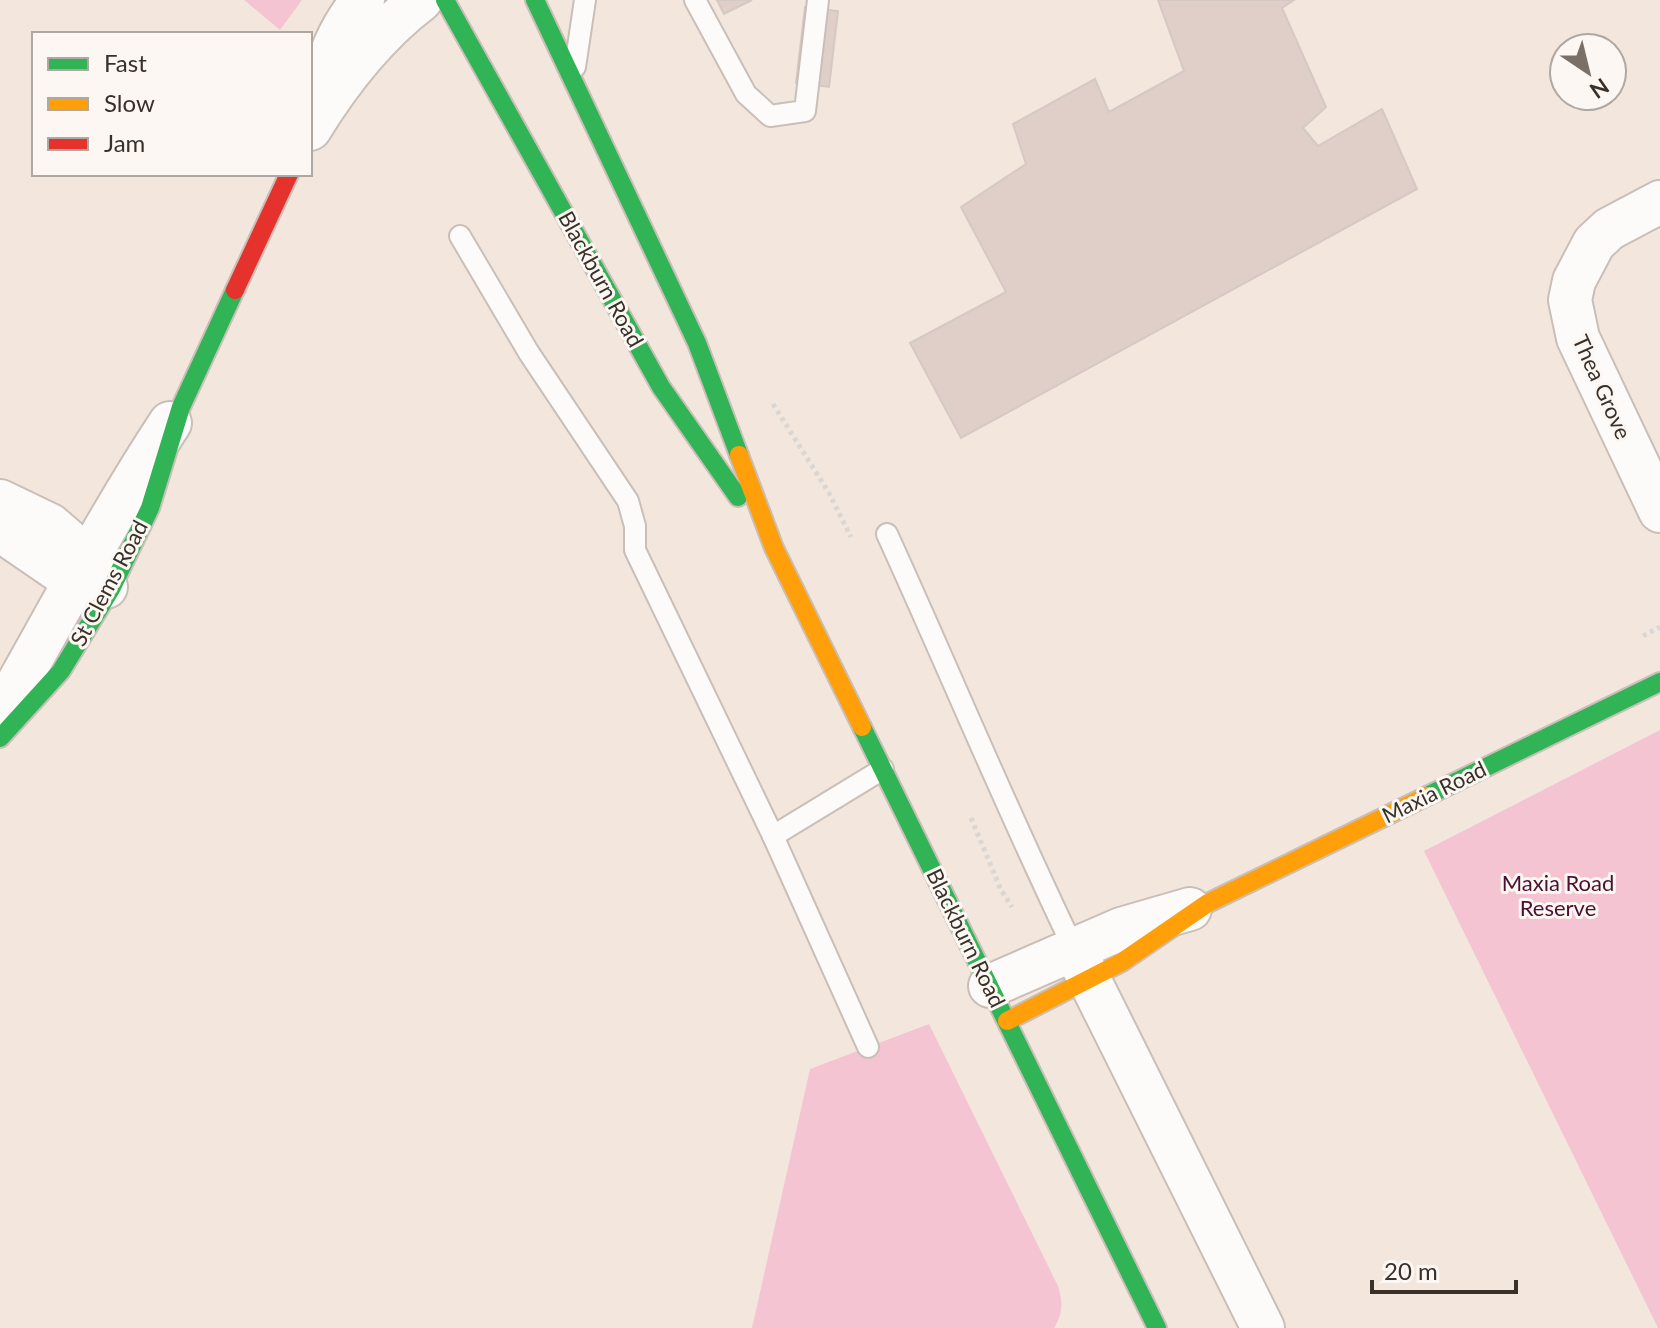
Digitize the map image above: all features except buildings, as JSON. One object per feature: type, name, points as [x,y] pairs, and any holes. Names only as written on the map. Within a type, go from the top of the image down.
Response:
[{"type":"main road","name":"Blackburn Road","points":[[445,0],[661,387],[774,548]]},
{"type":"main road","name":"Blackburn Road","points":[[535,0],[697,343],[774,548],[1157,1328]]},
{"type":"main road","name":"St Clems Road","points":[[181,407],[288,176]]},
{"type":"main road","name":"St Clems Road","points":[[0,738],[61,671],[92,576]]},
{"type":"main road","name":"Maxia Road","points":[[1208,903],[1660,682]]},
{"type":"street","points":[[312,120],[328,59],[349,17],[363,0]]},
{"type":"street","points":[[312,125],[352,68],[383,31],[421,0]]},
{"type":"street","name":"Thea Grove","points":[[1660,202],[1609,229],[1594,243],[1574,281],[1570,300],[1578,338],[1660,511]]},
{"type":"street","name":"St Clems Road","points":[[0,715],[92,576],[126,490],[181,407]]},
{"type":"street","points":[[0,501],[50,525],[92,576]]},
{"type":"street","points":[[0,530],[64,574],[92,576]]},
{"type":"street","name":"Maxia Road","points":[[999,1004],[1074,950],[1121,929],[1208,903]]},
{"type":"street","points":[[1074,950],[1263,1328]]},
{"type":"lane","points":[[573,82],[585,0]]},
{"type":"lane","points":[[695,0],[746,94],[770,116],[805,111],[818,0]]},
{"type":"lane","points":[[460,236],[529,353],[628,501],[635,526],[635,550],[773,836],[868,1047]]},
{"type":"lane","points":[[887,534],[1074,950]]},
{"type":"lane","points":[[773,836],[883,769]]},
{"type":"path","points":[[772,402],[829,493],[856,549]]},
{"type":"path","points":[[1631,641],[1660,627]]},
{"type":"path","points":[[969,813],[1010,905],[1022,917],[1040,922],[1074,950]]},
{"type":"green space","points":[[244,0],[302,0],[280,30]]},
{"type":"green space","name":"Maxia Road Reserve","points":[[1660,730],[1660,1328],[1658,1328],[1424,851]]},
{"type":"green space","points":[[929,1024],[1058,1286],[1061,1308],[1054,1328],[752,1328],[810,1069]]},
{"type":"traffic: fast","points":[[445,0],[661,387],[738,497]]},
{"type":"traffic: fast","points":[[535,0],[697,343],[739,455]]},
{"type":"traffic: fast","points":[[0,738],[61,671],[111,589],[150,508],[181,407],[235,290]]},
{"type":"traffic: fast","points":[[1427,796],[1660,682]]},
{"type":"traffic: fast","points":[[862,727],[1157,1328]]},
{"type":"traffic: slow","points":[[739,455],[774,548],[862,727]]},
{"type":"traffic: slow","points":[[1007,1021],[1122,962],[1208,903],[1427,796]]},
{"type":"traffic: jam","points":[[235,290],[288,176]]}]
